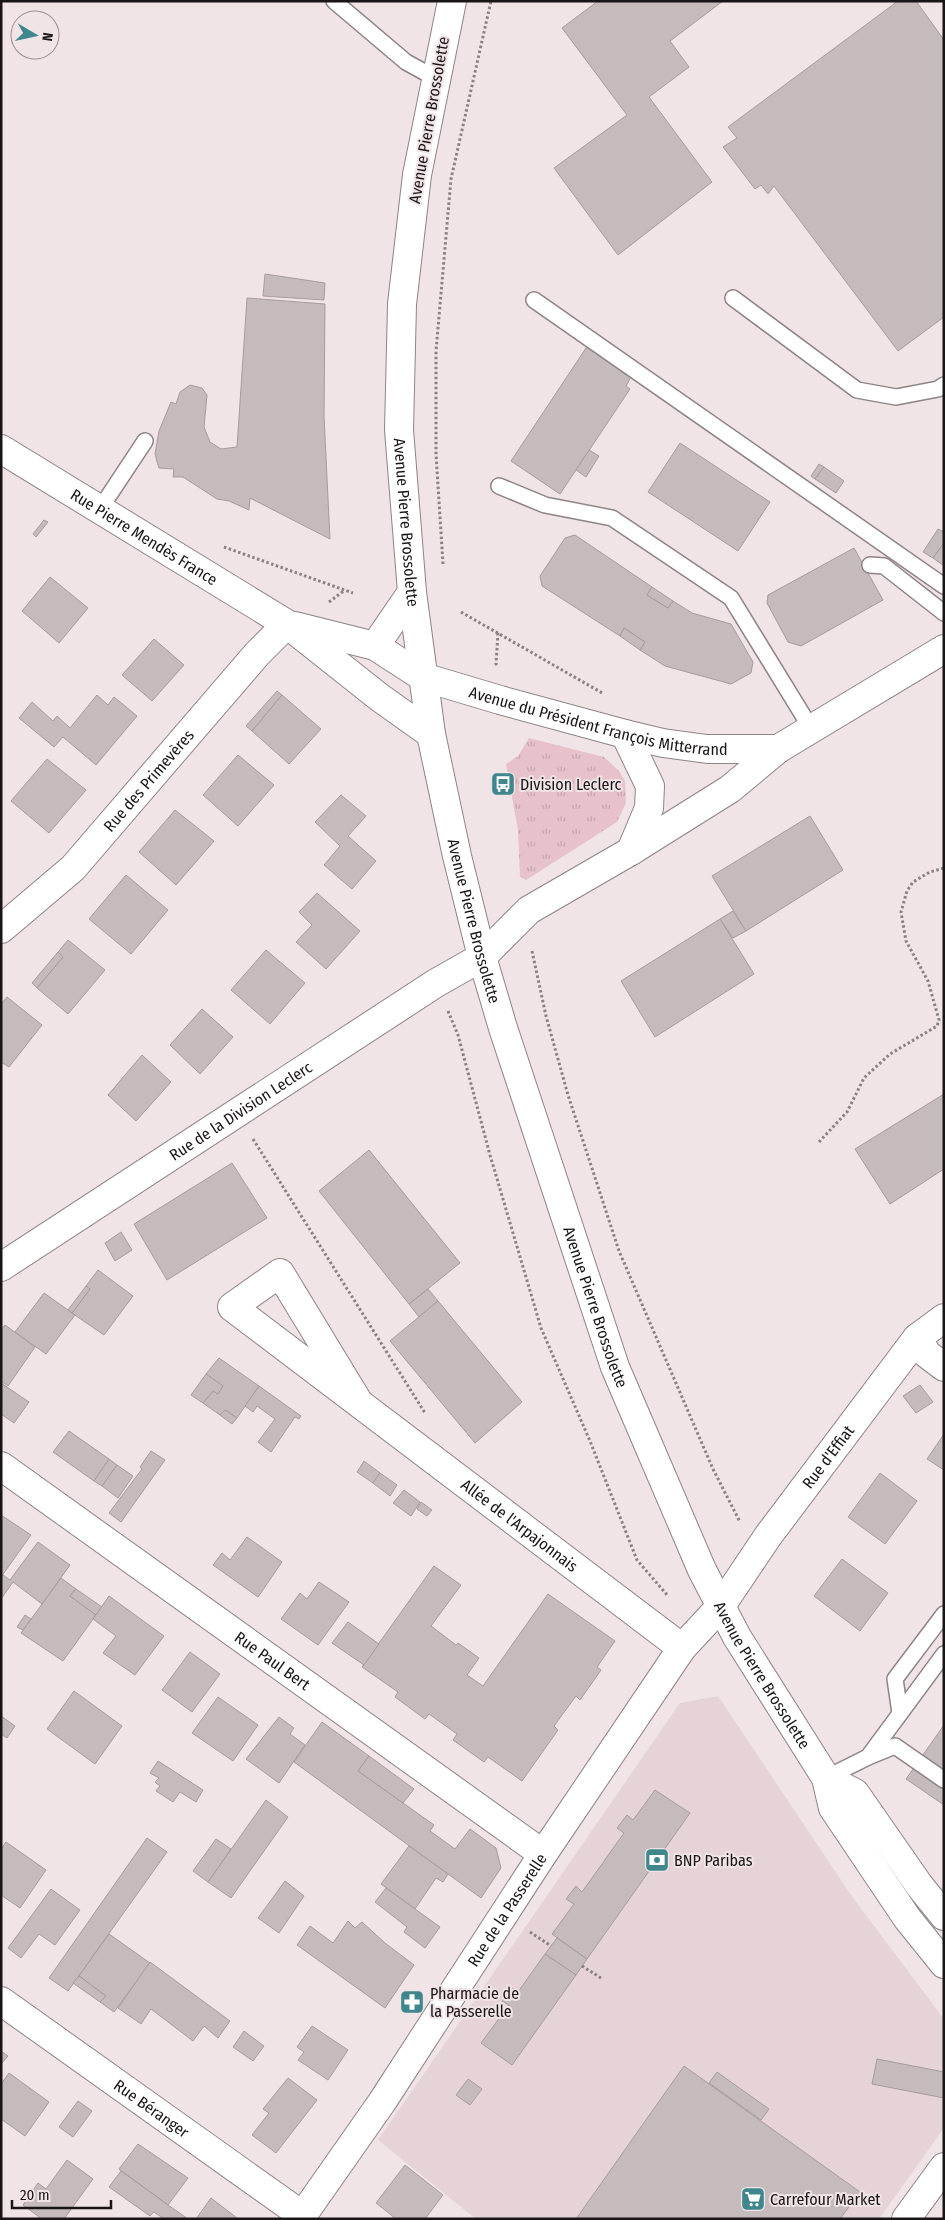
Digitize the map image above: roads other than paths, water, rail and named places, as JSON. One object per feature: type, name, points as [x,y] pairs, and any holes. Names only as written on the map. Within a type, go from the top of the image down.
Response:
[{"type":"street","name":"Avenue Pierre Brossolette","points":[[452,1],[417,175],[402,304],[399,430],[412,592],[431,734],[457,856],[482,957],[503,1028],[615,1368],[702,1570],[737,1637],[826,1778],[833,1808],[908,1918],[944,1964]]},
{"type":"street","name":"Rue Pierre Mendès France","points":[[1,449],[287,624],[379,697],[431,734]]},
{"type":"street","points":[[375,646],[412,592]]},
{"type":"street","name":"Rue Pierre Mendès France","points":[[287,624],[375,646],[423,677]]},
{"type":"street","name":"Rue des Primevères","points":[[1,929],[72,868],[257,654],[287,624]]},
{"type":"street","name":"Avenue du Président François Mitterrand","points":[[482,957],[529,910],[631,852],[730,789],[778,749],[944,649]]},
{"type":"street","name":"Avenue du Président François Mitterrand","points":[[423,677],[500,700],[663,743],[707,749],[778,749]]},
{"type":"street","points":[[625,734],[650,786],[649,808],[631,852]]},
{"type":"street","name":"Rue de la Division Leclerc","points":[[1,1267],[436,983],[482,957]]},
{"type":"street","name":"Allée de l'Arpajonnais","points":[[359,1402],[280,1273],[232,1307],[327,1379],[359,1402],[689,1639]]},
{"type":"street","name":"Rue d'Effiat","points":[[721,1606],[756,1553],[917,1338],[944,1318]]},
{"type":"street","points":[[917,1338],[928,1354],[944,1367]]},
{"type":"street","name":"Rue Paul Bert","points":[[1,1466],[543,1854]]},
{"type":"street","name":"Rue de la Passerelle","points":[[302,2217],[382,2102],[543,1854],[689,1639],[721,1606]]},
{"type":"street","points":[[826,1778],[855,1793],[919,1885],[944,1916]]},
{"type":"street","name":"Rue Béranger","points":[[1,2001],[302,2217]]},
{"type":"street","points":[[906,2219],[944,2167]]},
{"type":"lane","points":[[334,1],[406,62],[435,78]]},
{"type":"lane","points":[[733,298],[857,390],[896,397],[938,389],[944,385]]},
{"type":"lane","points":[[534,300],[944,586]]},
{"type":"lane","points":[[100,509],[145,441]]},
{"type":"lane","points":[[500,486],[545,505],[612,518],[731,598],[812,730]]},
{"type":"lane","points":[[870,565],[884,566],[944,613]]},
{"type":"lane","points":[[900,1713],[895,1679],[944,1614]]},
{"type":"lane","points":[[868,1757],[944,1654]]},
{"type":"lane","points":[[826,1778],[895,1746],[944,1780]]},
{"type":"place","name":"Division Leclerc","points":[[503,784]]},
{"type":"place","name":"BNP Paribas","points":[[657,1860]]},
{"type":"place","name":"Pharmacie de la Passerelle","points":[[412,2002]]},
{"type":"place","name":"Carrefour Market","points":[[753,2199]]}]
